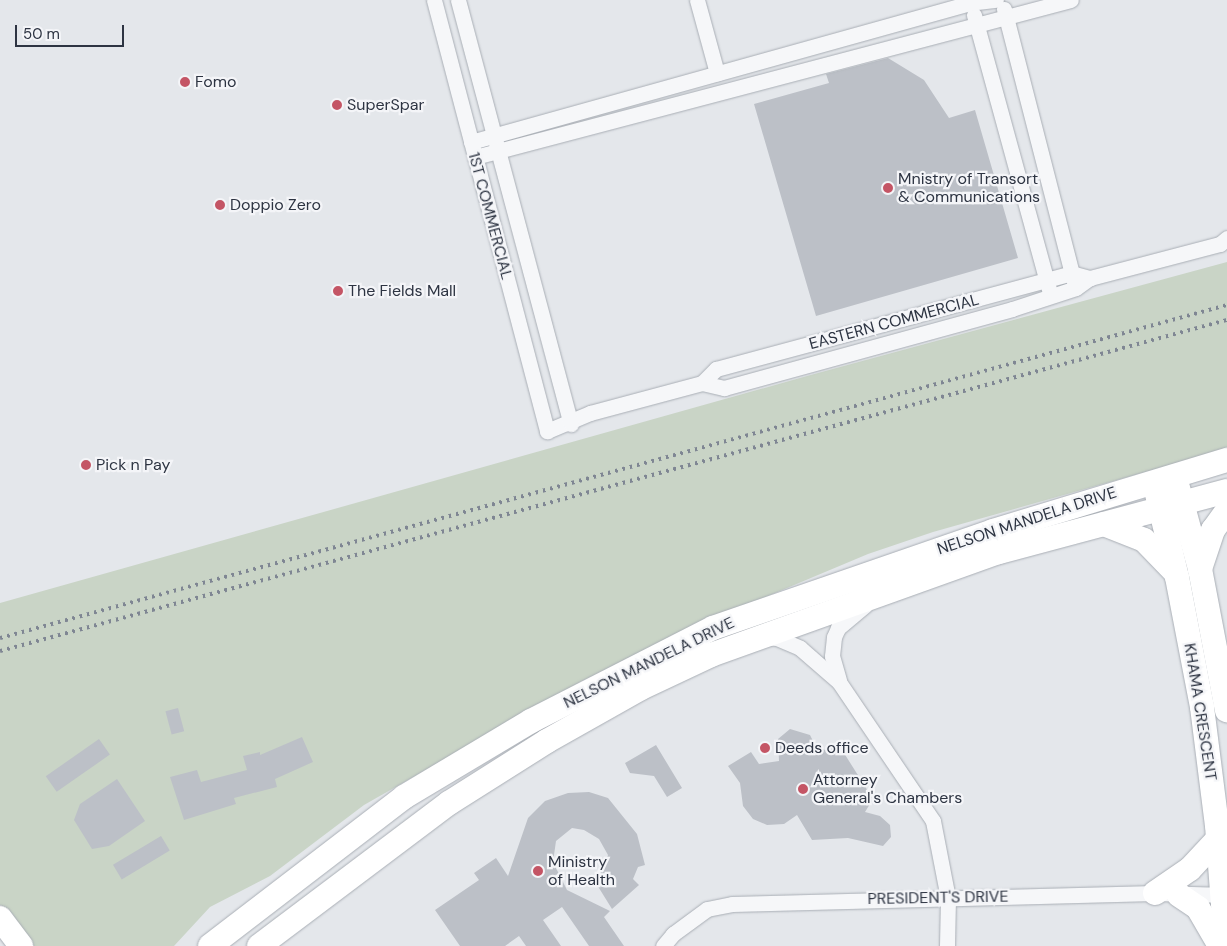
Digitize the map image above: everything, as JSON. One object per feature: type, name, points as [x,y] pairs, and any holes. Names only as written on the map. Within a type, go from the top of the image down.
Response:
[{"type":"main road","name":"NELSON MANDELA DRIVE","points":[[210,946],[404,797],[530,721],[713,628],[975,537],[1227,460]]},
{"type":"main road","name":"KHAMA CRESCENT","points":[[1163,478],[1172,505],[1200,569],[1227,710]]},
{"type":"main road","name":"NELSON MANDELA DRIVE","points":[[259,946],[409,832],[547,741],[641,688],[758,637],[999,552],[1227,490]]},
{"type":"main road","name":"KHAMA CRESCENT","points":[[1172,505],[1177,577],[1202,707],[1225,894],[1226,946]]},
{"type":"main road","points":[[1200,569],[1213,530],[1227,511]]},
{"type":"main road","points":[[1104,524],[1144,540],[1167,560],[1177,577]]},
{"type":"main road","points":[[1155,893],[1190,869],[1218,839]]},
{"type":"main road","points":[[1179,895],[1198,908],[1220,946]]},
{"type":"main road","points":[[0,918],[21,946]]},
{"type":"street","name":"1ST COMMERCIAL","points":[[434,0],[547,431]]},
{"type":"street","name":"1ST COMMERCIAL","points":[[458,0],[571,424]]},
{"type":"street","points":[[697,0],[717,74]]},
{"type":"street","points":[[475,157],[497,143],[717,74],[970,1],[996,0]]},
{"type":"street","points":[[1002,0],[1074,280],[1090,278],[1225,243]]},
{"type":"street","points":[[471,142],[497,143],[977,23],[1006,18],[1071,0]]},
{"type":"street","points":[[970,1],[1051,296]]},
{"type":"street","name":"EASTERN COMMERCIAL","points":[[702,383],[716,369],[1047,280],[1074,280]]},
{"type":"street","name":"EASTERN COMMERCIAL","points":[[547,431],[571,424],[590,413],[702,383],[724,388],[1051,296],[1074,280]]},
{"type":"street","points":[[543,416],[566,408],[590,413]]},
{"type":"street","points":[[839,682],[832,656],[838,628],[882,592]]},
{"type":"street","points":[[758,637],[776,638],[800,648],[839,682],[933,821],[948,898],[947,946]]},
{"type":"street","name":"PRESIDENT'S DRIVE","points":[[663,946],[673,934],[707,910],[720,906],[1155,893],[1179,895],[1225,894]]},
{"type":"green space","points":[[1227,262],[1227,449],[933,532],[868,554],[687,630],[582,681],[364,805],[270,876],[210,907],[174,946],[34,946],[0,905],[0,603],[807,376]]},
{"type":"building","name":"Mnistry of Transort & Communications","points":[[888,58],[924,80],[949,118],[975,110],[1018,258],[816,316],[754,104],[829,83],[826,74]]},
{"type":"building","points":[[178,708],[184,731],[172,735],[165,711]]},
{"type":"building","name":"Attorney General's Chambers","points":[[790,729],[810,735],[815,745],[825,750],[837,742],[873,799],[865,812],[880,816],[890,825],[891,837],[883,846],[848,838],[812,840],[797,815],[784,824],[767,825],[753,819],[743,806],[740,783],[728,766],[751,752],[759,764],[779,761],[778,739]]},
{"type":"building","points":[[302,737],[313,762],[275,779],[277,787],[234,798],[236,804],[184,820],[170,777],[197,770],[201,782],[247,770],[243,756],[260,752],[260,755]]},
{"type":"building","points":[[99,739],[110,755],[57,792],[46,776]]},
{"type":"building","points":[[656,745],[682,788],[667,797],[654,776],[630,773],[625,763]]},
{"type":"building","points":[[117,779],[145,821],[109,846],[92,849],[74,820],[80,804]]},
{"type":"building","name":"Ministry of Health","points":[[589,792],[608,798],[637,834],[645,865],[638,867],[633,879],[639,885],[612,909],[594,880],[604,868],[608,855],[599,839],[584,830],[572,828],[556,841],[553,862],[567,890],[610,911],[604,917],[624,946],[589,946],[562,907],[543,920],[561,946],[526,946],[519,936],[505,946],[460,946],[435,910],[479,880],[474,873],[496,858],[508,876],[528,818],[545,801],[568,793]]},
{"type":"building","points":[[161,836],[170,851],[122,879],[113,865]]},
{"type":"railway","points":[[0,638],[1227,305]]},
{"type":"railway","points":[[0,651],[1227,320]]},
{"type":"place","name":"Fomo","points":[[185,82]]},
{"type":"place","name":"SuperSpar","points":[[337,105]]},
{"type":"place","name":"Mnistry of Transort & Communications","points":[[888,188]]},
{"type":"place","name":"Doppio Zero","points":[[220,205]]},
{"type":"place","name":"The Fields Mall","points":[[338,291]]},
{"type":"place","name":"Pick n Pay","points":[[86,465]]},
{"type":"place","name":"Deeds office","points":[[765,748]]},
{"type":"place","name":"Attorney General's Chambers","points":[[803,789]]},
{"type":"place","name":"Ministry of Health","points":[[538,871]]}]
